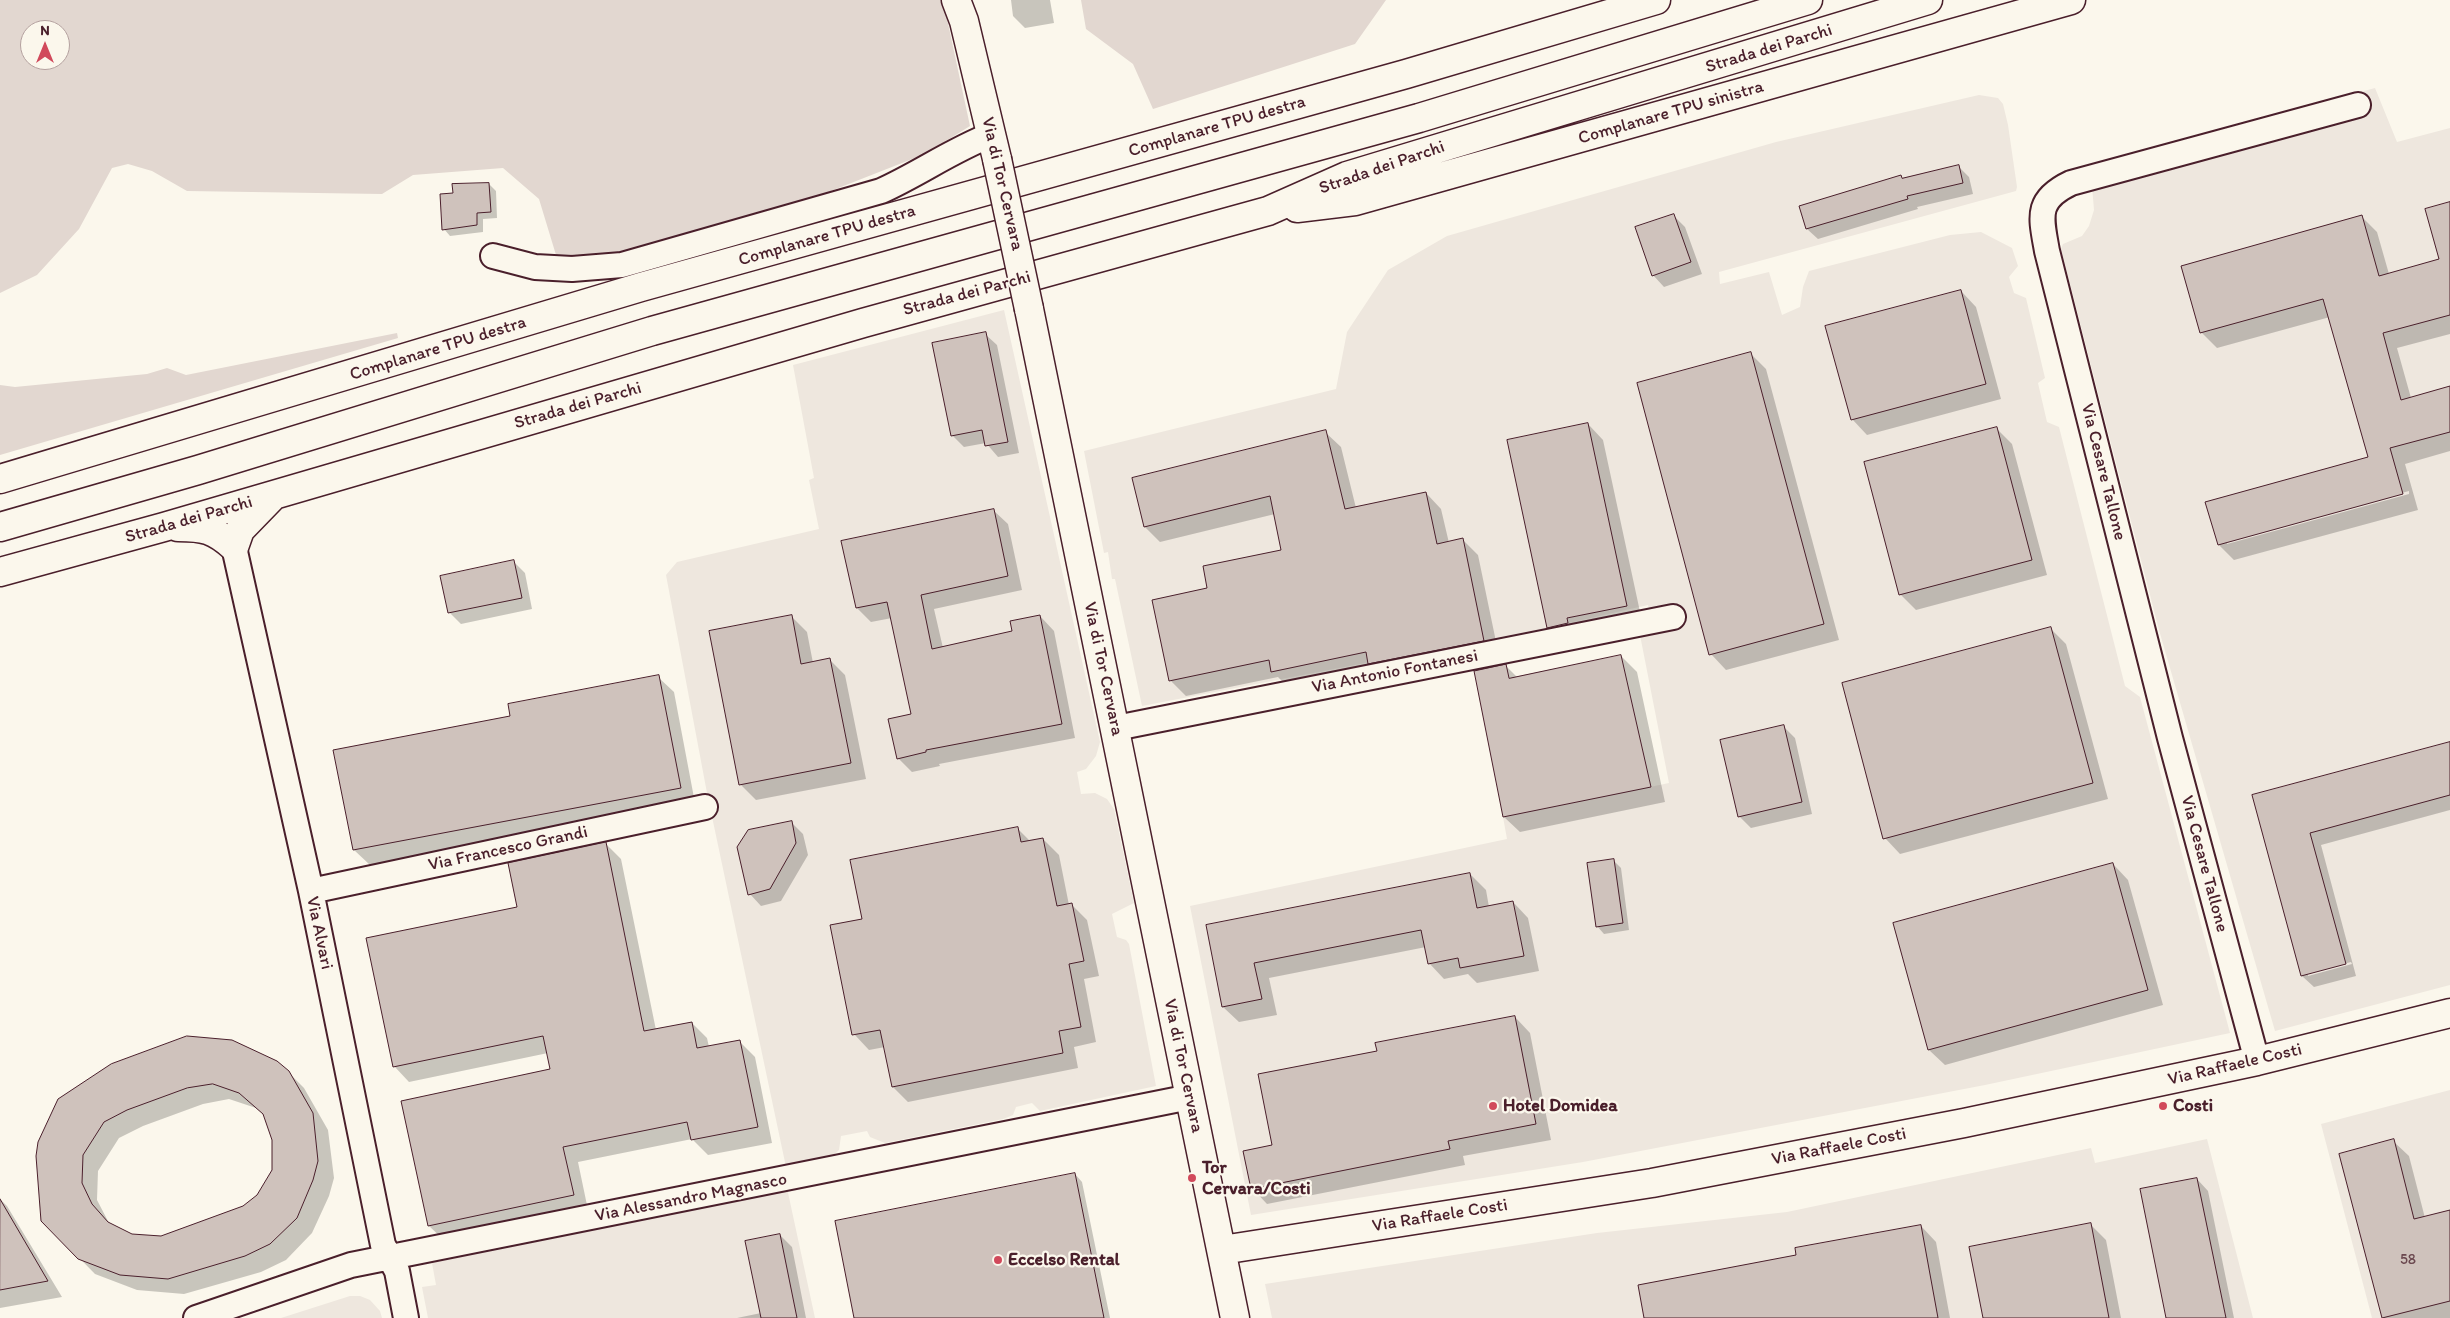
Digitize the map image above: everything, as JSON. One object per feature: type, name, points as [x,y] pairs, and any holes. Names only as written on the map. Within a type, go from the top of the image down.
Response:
[{"type":"main road","name":"Complanare TPU destra","points":[[0,480],[641,287],[1406,74],[1656,0]]},
{"type":"main road","name":"Strada dei Parchi","points":[[0,528],[198,470],[652,331],[1410,121],[1808,0]]},
{"type":"main road","name":"Strada dei Parchi","points":[[0,572],[273,496],[863,323],[1268,211],[1347,176],[1928,0]]},
{"type":"main road","name":"Complanare TPU sinistra","points":[[1268,211],[1355,201],[2071,0]]},
{"type":"main road","name":"Via di Tor Cervara","points":[[961,7],[1029,309],[1065,493],[1116,728],[1235,1318]]},
{"type":"main road","points":[[164,527],[196,527],[218,533],[234,546],[240,530],[273,496]]},
{"type":"main road","name":"Via Raffaele Costi","points":[[1222,1250],[1652,1183],[1964,1124],[2257,1061],[2450,1013]]},
{"type":"street","name":"Via Cesare Tallone","points":[[2257,1061],[2168,728],[2047,251],[2041,215],[2050,196],[2071,183],[2358,105]]},
{"type":"street","points":[[493,256],[535,267],[572,269],[631,263],[881,191],[908,179],[960,147],[994,147]]},
{"type":"street","name":"Via Alvari","points":[[234,546],[311,890],[384,1245],[397,1271],[406,1318]]},
{"type":"street","name":"Via Antonio Fontanesi","points":[[1116,728],[1674,616]]},
{"type":"street","name":"Via Francesco Grandi","points":[[311,890],[705,807]]},
{"type":"street","name":"Via Alessandro Magnasco","points":[[196,1318],[351,1265],[1190,1097]]},
{"type":"shaded area","points":[[0,0],[943,0],[970,126],[925,154],[790,207],[615,256],[556,255],[539,199],[503,168],[413,175],[382,194],[187,191],[152,171],[128,164],[112,168],[79,229],[37,275],[0,293]]},
{"type":"shaded area","points":[[1081,0],[1386,0],[1355,44],[1153,109],[1133,64],[1086,29]]},
{"type":"shaded area","points":[[2375,88],[2397,142],[2450,128],[2450,985],[2275,1031],[2159,630],[2061,249],[2063,244],[2082,236],[2089,226],[2094,210],[2092,186],[2104,162]]},
{"type":"shaded area","points":[[1979,95],[1998,98],[2003,104],[2008,125],[2016,191],[1719,272],[1720,284],[1769,272],[1782,315],[1800,307],[1803,287],[1809,271],[1950,235],[1981,232],[2012,248],[2018,266],[2009,277],[2014,293],[2026,298],[2045,378],[2038,383],[2047,422],[2059,427],[2125,686],[2140,697],[2230,1033],[1985,1085],[1583,1162],[1251,1215],[1190,906],[1507,839],[1503,817],[1669,783],[1640,635],[1652,621],[1648,605],[1547,628],[1142,706],[1115,579],[1112,579],[1108,552],[1104,553],[1084,451],[1336,389],[1347,332],[1388,270],[1447,236],[1776,142]]},
{"type":"shaded area","points":[[1004,310],[1100,742],[1096,756],[1086,769],[1077,772],[1081,794],[1095,793],[1107,799],[1114,809],[1134,903],[1112,914],[1117,937],[1126,940],[1129,944],[1156,1086],[1040,1111],[1032,1103],[1016,1107],[1013,1115],[1003,1119],[885,1143],[870,1137],[867,1131],[841,1136],[839,1150],[830,1158],[786,1167],[707,793],[666,575],[677,562],[819,529],[809,480],[814,478],[793,365]]},
{"type":"shaded area","points":[[397,333],[398,338],[0,455],[0,385],[15,387],[147,374],[167,368],[186,375]]},
{"type":"shaded area","points":[[2450,1090],[2450,1318],[2372,1318],[2321,1124]]},
{"type":"shaded area","points":[[2207,1139],[2253,1318],[1272,1318],[1265,1284],[1597,1233],[1787,1212],[2091,1148],[2095,1163]]},
{"type":"shaded area","points":[[787,1188],[815,1318],[428,1318],[422,1287],[436,1285],[432,1263]]},
{"type":"shaded area","points":[[350,1296],[360,1296],[370,1300],[380,1311],[382,1318],[281,1318]]},
{"type":"building","points":[[1959,165],[1963,183],[1907,196],[1908,199],[1806,229],[1799,206],[1901,175],[1902,178]]},
{"type":"building","points":[[489,183],[491,212],[477,213],[477,225],[442,230],[440,194],[453,193],[452,184]]},
{"type":"building","points":[[2450,202],[2450,315],[2383,333],[2401,400],[2450,386],[2450,432],[2390,448],[2403,494],[2218,545],[2205,502],[2368,457],[2323,299],[2200,333],[2181,266],[2362,215],[2379,276],[2439,259],[2425,209]]},
{"type":"building","points":[[1674,214],[1691,262],[1652,276],[1635,227]]},
{"type":"building","points":[[1961,290],[1986,384],[1851,420],[1825,326]]},
{"type":"building","points":[[986,332],[1008,442],[985,446],[982,430],[951,436],[932,343]]},
{"type":"building","points":[[1751,352],[1824,624],[1709,655],[1637,383]]},
{"type":"building","points":[[1588,423],[1627,606],[1567,618],[1568,623],[1547,628],[1507,440]]},
{"type":"building","points":[[1997,427],[2032,560],[1899,595],[1864,462]]},
{"type":"building","points":[[1326,430],[1345,509],[1426,492],[1437,544],[1463,538],[1484,641],[1368,664],[1366,652],[1271,672],[1269,660],[1169,681],[1152,600],[1207,588],[1203,566],[1281,550],[1270,496],[1144,527],[1132,478]]},
{"type":"building","points":[[994,509],[1008,576],[921,595],[932,649],[1012,631],[1010,621],[1040,615],[1062,724],[926,750],[926,752],[897,759],[888,719],[911,714],[887,602],[856,608],[841,541]]},
{"type":"building","points":[[514,560],[522,598],[448,613],[440,576]]},
{"type":"building","points":[[792,615],[801,664],[830,658],[851,763],[739,785],[709,631]]},
{"type":"building","points":[[2051,627],[2093,783],[1883,839],[1842,683]]},
{"type":"building","points":[[1621,655],[1651,787],[1503,817],[1474,671],[1506,664],[1509,678]]},
{"type":"building","points":[[659,675],[681,788],[353,850],[333,750],[510,716],[508,704]]},
{"type":"building","points":[[1784,725],[1802,802],[1738,817],[1720,740]]},
{"type":"building","points":[[2450,742],[2450,795],[2310,833],[2346,964],[2301,976],[2252,795]]},
{"type":"building","points":[[792,821],[796,843],[770,889],[748,895],[737,847],[748,830]]},
{"type":"building","points":[[1018,827],[1021,842],[1043,838],[1057,906],[1072,903],[1084,961],[1069,964],[1081,1027],[1059,1031],[1063,1053],[892,1087],[880,1030],[852,1035],[830,925],[862,919],[850,860]]},
{"type":"building","points":[[606,842],[644,1031],[692,1022],[697,1048],[740,1040],[758,1127],[691,1140],[687,1122],[563,1147],[574,1195],[428,1226],[401,1101],[550,1069],[543,1036],[393,1067],[366,938],[517,907],[508,863]]},
{"type":"building","points":[[1614,859],[1623,923],[1596,927],[1587,863]]},
{"type":"building","points":[[2113,863],[2148,990],[1928,1050],[1893,923]]},
{"type":"building","points":[[1470,873],[1477,908],[1513,901],[1524,956],[1460,968],[1458,958],[1428,964],[1421,930],[1254,963],[1262,999],[1222,1007],[1206,925]]},
{"type":"building","points":[[1515,1016],[1536,1124],[1448,1141],[1450,1149],[1251,1189],[1243,1151],[1272,1145],[1258,1074],[1377,1051],[1375,1043]]},
{"type":"building","points":[[187,1036],[232,1040],[277,1061],[289,1071],[313,1113],[318,1161],[313,1180],[297,1218],[270,1244],[245,1256],[168,1279],[120,1275],[78,1259],[41,1221],[36,1156],[38,1142],[58,1099],[111,1064]],"holes":[[[213,1084],[239,1093],[263,1114],[272,1140],[272,1170],[257,1195],[243,1206],[161,1236],[132,1234],[108,1222],[92,1204],[82,1183],[83,1155],[104,1122],[127,1110],[187,1088]]]},
{"type":"building","points":[[2394,1139],[2414,1219],[2450,1210],[2450,1301],[2382,1318],[2339,1154]]},
{"type":"building","points":[[1075,1173],[1104,1318],[854,1318],[835,1221]]},
{"type":"building","points":[[2197,1178],[2226,1318],[2166,1318],[2140,1189]]},
{"type":"building","points":[[0,1199],[48,1281],[0,1290]]},
{"type":"building","points":[[2091,1223],[2109,1318],[1983,1318],[1969,1247]]},
{"type":"building","points":[[1921,1225],[1938,1318],[1644,1318],[1638,1285],[1796,1255],[1795,1248]]},
{"type":"building","points":[[780,1234],[797,1318],[761,1318],[745,1241]]},
{"type":"place","name":"Hotel Domidea","points":[[1493,1106]]},
{"type":"place","name":"Costi","points":[[2163,1106]]},
{"type":"place","name":"Tor Cervara/Costi","points":[[1192,1178]]},
{"type":"place","name":"Eccelso Rental","points":[[998,1260]]}]
